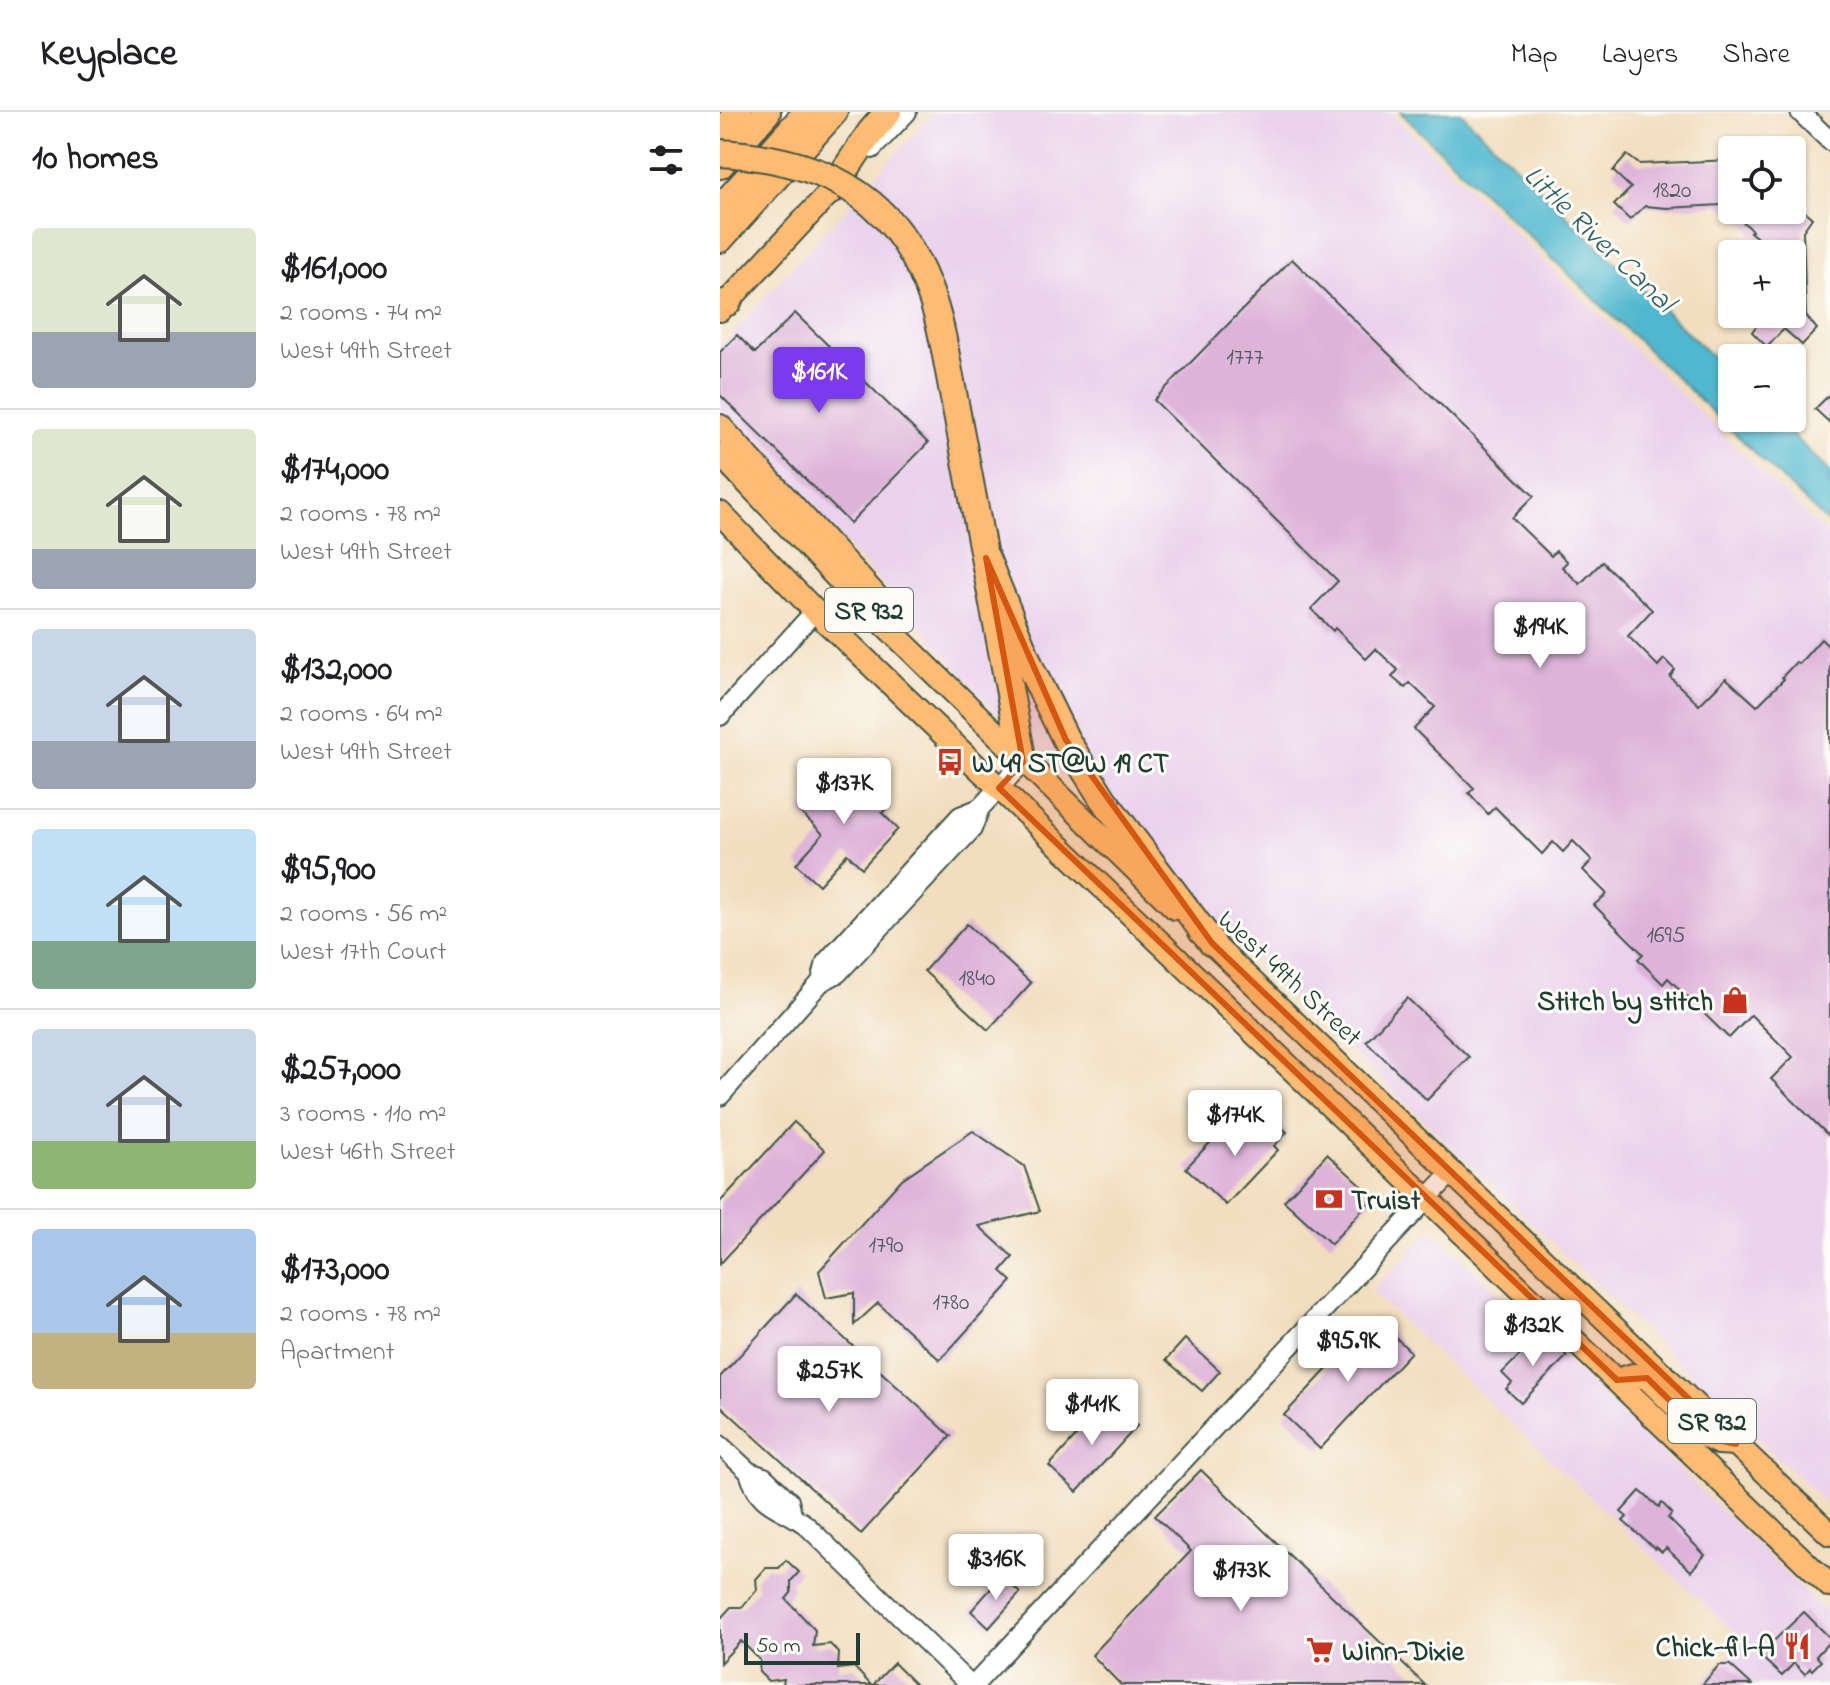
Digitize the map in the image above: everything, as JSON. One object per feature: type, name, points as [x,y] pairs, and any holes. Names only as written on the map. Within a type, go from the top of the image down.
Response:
[{"type":"highway","points":[[720,133],[739,112]]},
{"type":"highway","points":[[720,165],[767,112]]},
{"type":"highway","points":[[720,209],[807,112]]},
{"type":"highway","points":[[720,239],[834,112]]},
{"type":"highway","points":[[831,191],[888,112]]},
{"type":"highway","points":[[720,153],[756,155],[798,164],[829,176],[859,193],[889,221],[912,251],[926,278],[938,311],[1023,762]]},
{"type":"highway","points":[[986,558],[1032,671],[1066,740],[1103,799],[1212,943]]},
{"type":"main road","points":[[723,305],[831,191]]},
{"type":"main road","points":[[720,426],[910,632],[946,674],[965,706]]},
{"type":"main road","name":"West 49th Street","points":[[720,454],[841,582],[965,706],[1830,1534]]},
{"type":"main road","name":"SR 932","points":[[720,513],[815,611],[1830,1586]]},
{"type":"main road","points":[[1617,1380],[1633,1375],[1647,1378],[1708,1438],[1718,1443],[1736,1444]]},
{"type":"street","points":[[831,191],[907,112]]},
{"type":"street","points":[[1800,112],[1830,141]]},
{"type":"street","points":[[720,716],[815,611]]},
{"type":"street","points":[[720,1096],[821,982],[838,973],[972,829],[980,808],[1023,762]]},
{"type":"street","points":[[720,1445],[749,1472],[764,1477],[789,1501],[792,1514],[972,1685],[1453,1171]]},
{"type":"highlighted area","points":[[986,558],[1066,740],[1212,943],[1736,1444],[1708,1438],[1647,1378],[1617,1380],[999,788],[1023,762]]},
{"type":"shaded area","points":[[934,112],[1390,112],[1830,538],[1830,1507],[996,713],[892,594],[720,412],[720,347]]},
{"type":"shaded area","points":[[1432,1230],[1830,1616],[1830,1685],[1701,1685],[1742,1640],[1371,1291]]},
{"type":"water","points":[[1400,112],[1460,112],[1718,362],[1718,417]]},
{"type":"water","points":[[1733,432],[1789,432],[1830,472],[1830,525]]},
{"type":"building","points":[[1627,155],[1639,164],[1718,161],[1718,205],[1645,206],[1630,220],[1614,205],[1631,188],[1613,171]]},
{"type":"building","points":[[1806,213],[1812,218],[1803,231],[1803,240],[1760,240],[1750,232],[1745,224],[1806,224]]},
{"type":"building","points":[[1292,259],[1534,496],[1512,518],[1551,556],[1556,551],[1567,562],[1562,567],[1580,584],[1602,562],[1652,610],[1628,636],[1658,666],[1664,659],[1675,670],[1670,677],[1699,705],[1726,678],[1757,706],[1821,639],[1830,648],[1830,1137],[1771,1079],[1793,1057],[1751,1015],[1729,1038],[1668,978],[1663,984],[1638,959],[1643,954],[1594,905],[1607,894],[1583,870],[1592,860],[1573,841],[1563,852],[1553,842],[1542,854],[1495,807],[1488,814],[1469,793],[1474,788],[1414,729],[1435,707],[1410,683],[1405,688],[1392,677],[1398,670],[1376,649],[1366,659],[1311,609],[1338,581],[1154,400]]},
{"type":"building","points":[[795,313],[928,443],[850,523],[720,395],[720,352],[737,335],[755,353]]},
{"type":"building","points":[[1806,316],[1817,329],[1803,344],[1784,329],[1770,344],[1764,344],[1752,332],[1755,328],[1806,328]]},
{"type":"building","points":[[1830,394],[1830,423],[1815,409]]},
{"type":"building","points":[[841,767],[887,808],[882,813],[898,829],[862,868],[847,854],[819,885],[796,864],[823,834],[800,812]]},
{"type":"building","points":[[967,924],[1031,983],[988,1030],[924,971]]},
{"type":"building","points":[[1407,998],[1469,1057],[1427,1100],[1366,1041]]},
{"type":"building","points":[[1238,1113],[1263,1137],[1277,1123],[1287,1132],[1274,1146],[1278,1150],[1226,1205],[1186,1168]]},
{"type":"building","points":[[794,1122],[825,1150],[720,1264],[720,1202]]},
{"type":"building","points":[[973,1131],[1024,1166],[1040,1211],[979,1226],[1013,1257],[1001,1271],[1012,1281],[940,1360],[878,1303],[854,1325],[854,1293],[826,1298],[819,1271],[902,1179]]},
{"type":"building","name":"Truist","points":[[1327,1154],[1374,1197],[1331,1244],[1284,1201]]},
{"type":"building","points":[[796,1294],[951,1436],[861,1534],[720,1405],[720,1377]]},
{"type":"building","points":[[1375,1318],[1411,1352],[1320,1449],[1284,1415]]},
{"type":"building","points":[[1546,1335],[1567,1356],[1521,1403],[1506,1389],[1512,1383],[1502,1373],[1529,1346],[1532,1349]]},
{"type":"building","points":[[1185,1339],[1220,1371],[1202,1391],[1166,1360]]},
{"type":"building","points":[[1105,1404],[1121,1418],[1124,1414],[1137,1426],[1077,1492],[1049,1466]]},
{"type":"building","points":[[1201,1470],[1425,1685],[1121,1685],[1092,1655],[1191,1551],[1155,1516]]},
{"type":"building","points":[[1640,1491],[1659,1507],[1662,1503],[1672,1513],[1668,1518],[1705,1555],[1691,1571],[1666,1548],[1662,1552],[1655,1549],[1623,1521],[1627,1517],[1621,1512]]},
{"type":"building","points":[[786,1560],[799,1572],[791,1581],[791,1593],[786,1599],[815,1630],[813,1646],[830,1644],[839,1653],[838,1669],[854,1667],[871,1685],[783,1685],[784,1679],[768,1681],[759,1672],[760,1660],[741,1641],[720,1663],[720,1619],[731,1607],[742,1607],[757,1590],[756,1579],[766,1568],[779,1568]]},
{"type":"building","points":[[1002,1576],[1020,1593],[989,1628],[971,1611]]},
{"type":"building","name":"Chick-fil-A","points":[[1804,1612],[1830,1641],[1816,1656],[1821,1661],[1812,1670],[1810,1668],[1805,1674],[1794,1663],[1782,1676],[1759,1655]]},
{"type":"building","points":[[894,1663],[916,1685],[873,1685]]},
{"type":"building","points":[[1719,1665],[1730,1665],[1752,1685],[1702,1685]]},
{"type":"place","name":"W 49 ST@W 19 CT","points":[[950,762]]},
{"type":"place","name":"Stitch by stitch","points":[[1735,1000]]},
{"type":"place","name":"Truist","points":[[1329,1199]]},
{"type":"place","name":"Chick-fil-A","points":[[1797,1646]]},
{"type":"place","name":"Winn-Dixie","points":[[1320,1650]]},
{"type":"water label","name":"Little River Canal","points":[[1600,238]]}]
